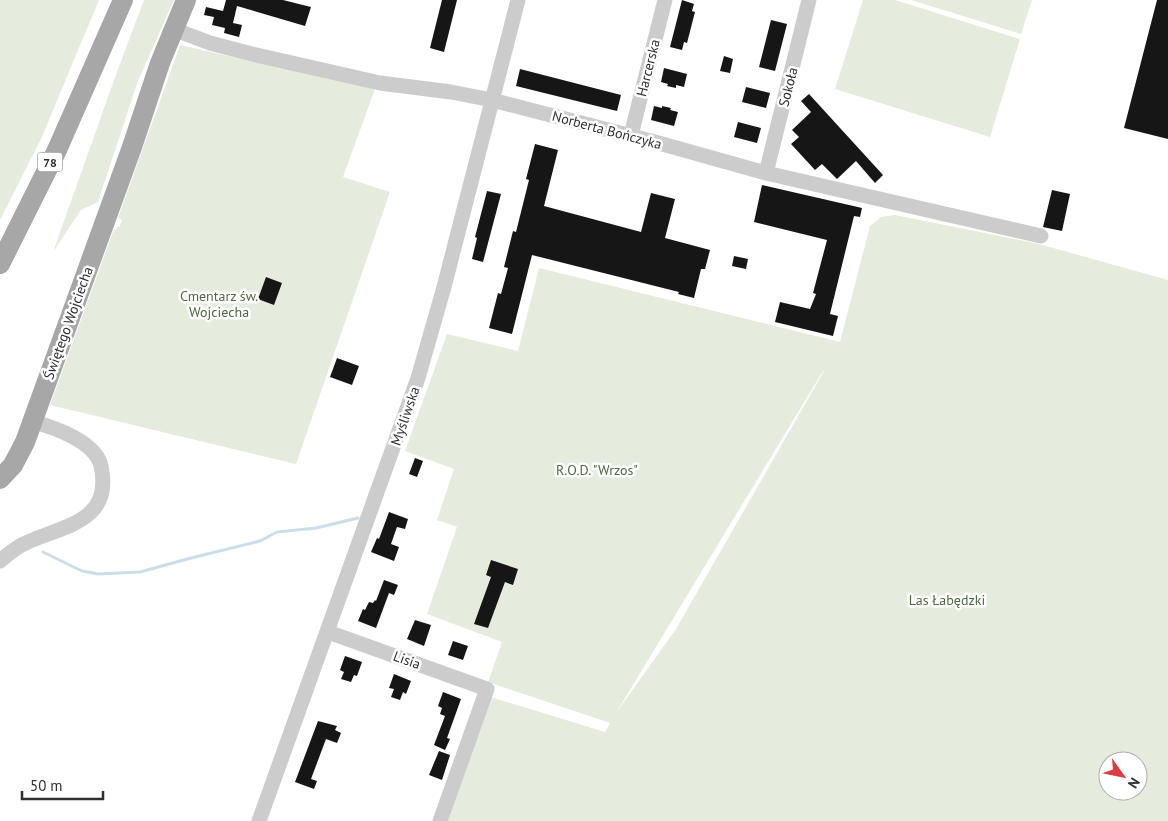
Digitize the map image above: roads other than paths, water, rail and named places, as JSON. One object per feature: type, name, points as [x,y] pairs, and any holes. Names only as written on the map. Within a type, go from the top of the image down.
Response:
[{"type":"main road","name":"78","points":[[0,264],[57,150],[123,0]]},
{"type":"main road","name":"Świętego Wojciecha","points":[[0,479],[17,459],[33,422],[173,29],[186,0]]},
{"type":"street","name":"Myśliwska","points":[[259,821],[418,378],[444,287],[518,0]]},
{"type":"street","name":"Harcerska","points":[[631,136],[665,0]]},
{"type":"street","name":"Sokoła","points":[[766,173],[809,0]]},
{"type":"street","name":"Norberta Bończyka","points":[[173,29],[228,48],[380,83],[451,92],[492,100],[766,173],[1041,236]]},
{"type":"street","points":[[0,561],[26,542],[75,524],[88,516],[98,503],[103,489],[103,475],[100,462],[92,450],[79,440],[33,422]]},
{"type":"street","name":"Lisia","points":[[328,632],[487,689],[440,821]]},
{"type":"waterway","points":[[43,552],[82,571],[98,574],[140,572],[260,541],[277,532],[316,528],[358,518]]},
{"type":"park label","name":"Cmentarz św. Wojciecha","points":[[219,304]]},
{"type":"park label","name":"R.O.D. \"Wrzos\"","points":[[597,470]]},
{"type":"park label","name":"Las Łabędzki","points":[[947,600]]}]
